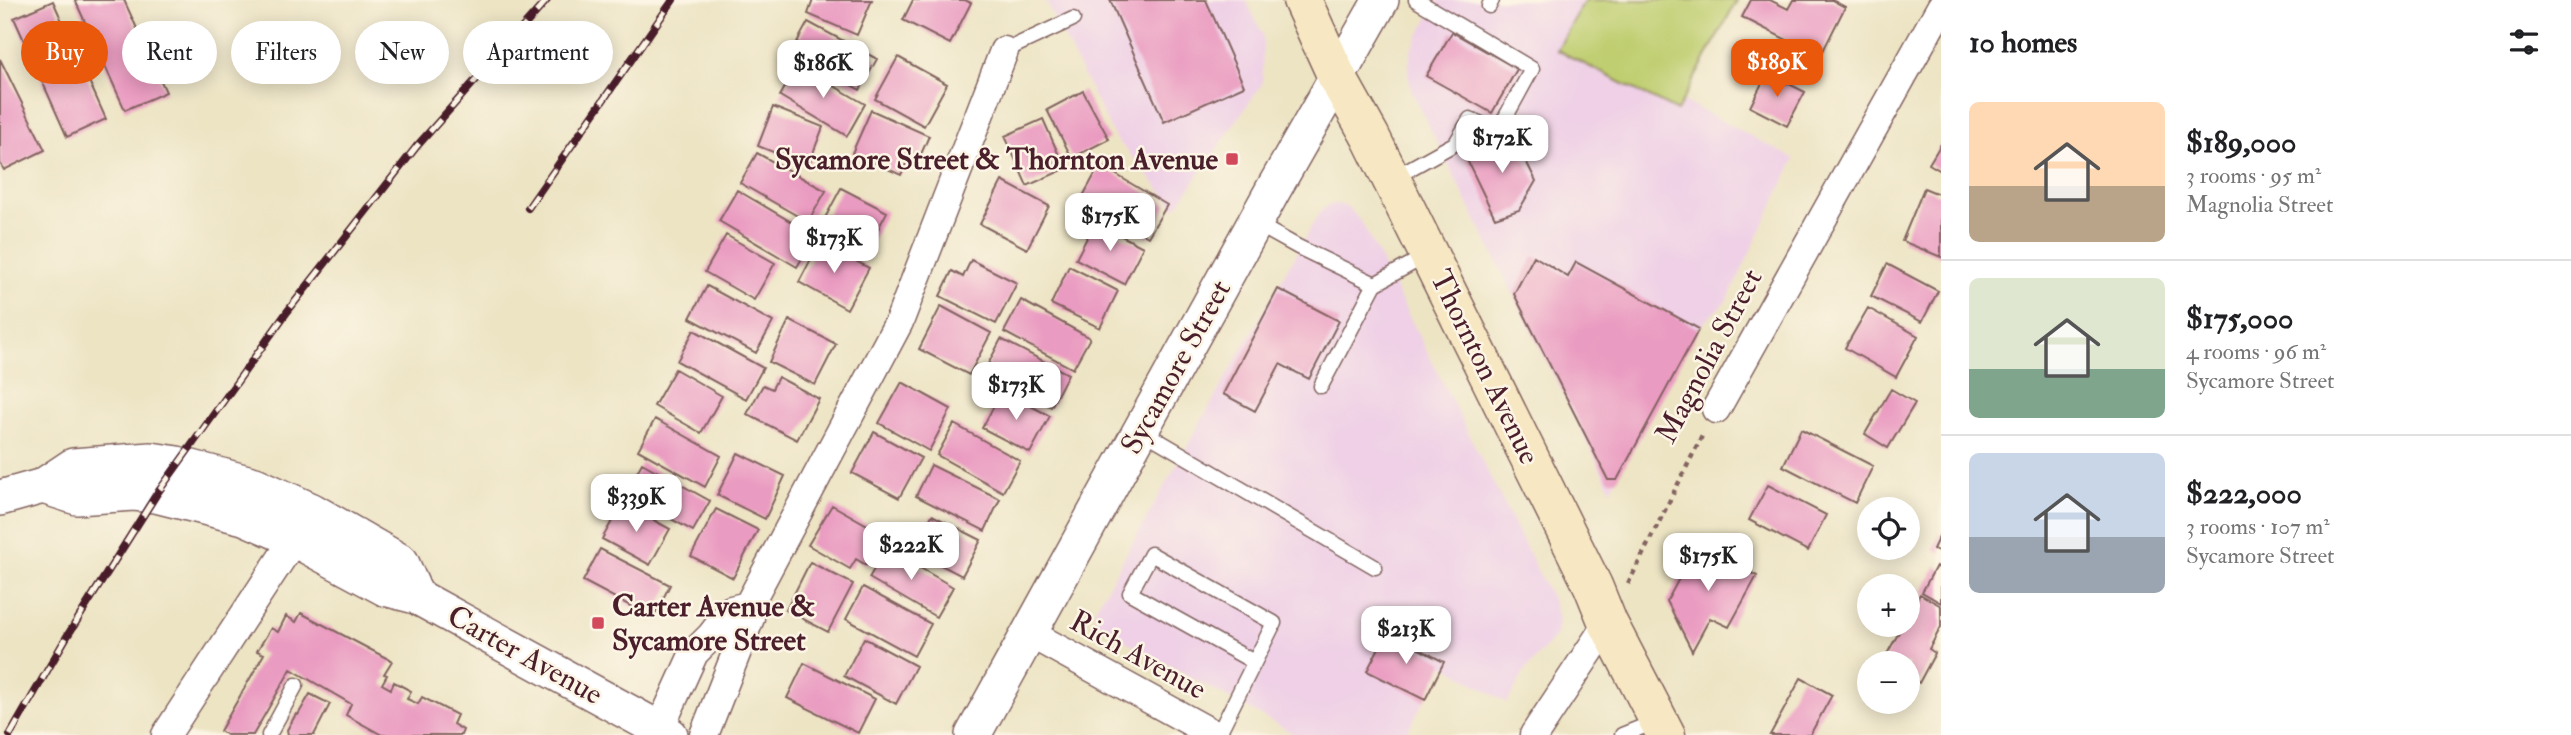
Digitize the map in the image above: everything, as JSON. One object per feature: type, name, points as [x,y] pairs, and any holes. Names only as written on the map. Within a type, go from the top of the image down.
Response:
[{"type":"main road","name":"Thornton Avenue","points":[[1302,0],[1337,77],[1392,179],[1608,623],[1662,728]]},
{"type":"street","name":"Sycamore Street","points":[[973,735],[1381,0]]},
{"type":"street","name":"Magnolia Street","points":[[1716,409],[1941,7]]},
{"type":"street","points":[[704,735],[750,618],[748,606],[900,322],[1004,51]]},
{"type":"street","name":"Carter Avenue","points":[[0,498],[43,486],[73,466],[151,460],[177,464],[255,485],[312,511],[401,562],[416,596]]},
{"type":"street","name":"Carter Avenue","points":[[43,486],[77,497],[133,493],[156,495],[244,517],[294,539],[386,588],[416,596],[665,732]]},
{"type":"street","points":[[166,735],[294,539]]},
{"type":"street","points":[[665,732],[694,653],[731,610],[748,606]]},
{"type":"street","points":[[1534,735],[1608,623]]},
{"type":"street","name":"Rich Avenue","points":[[1029,633],[1216,735]]},
{"type":"lane","points":[[1392,179],[1456,143],[1470,119],[1498,131],[1532,69],[1416,0]]},
{"type":"lane","points":[[1004,51],[1073,19]]},
{"type":"lane","points":[[1255,223],[1375,284]]},
{"type":"lane","points":[[1321,386],[1375,284],[1429,254]]},
{"type":"lane","points":[[1141,430],[1375,566]]},
{"type":"lane","points":[[1216,735],[1254,662],[1274,623],[1151,554],[1130,593],[1254,662]]},
{"type":"lane","points":[[269,735],[296,685]]},
{"type":"lane","points":[[1622,735],[1662,728]]},
{"type":"path","name":"Magnolia Street","points":[[1608,623],[1716,409]]},
{"type":"shaded area","points":[[1045,0],[1246,0],[1263,35],[1262,84],[1176,208],[1114,136]]},
{"type":"shaded area","points":[[1438,0],[1585,0],[1557,50],[1678,111],[1683,101],[1795,159],[1728,299],[1699,327],[1611,490],[1412,92],[1408,73],[1411,50]]},
{"type":"shaded area","points":[[1328,205],[1347,206],[1362,223],[1553,601],[1558,619],[1556,635],[1525,671],[1507,703],[1444,665],[1405,735],[1296,735],[1100,627],[1095,619],[1094,611],[1319,213]]},
{"type":"green space","points":[[1585,0],[1737,0],[1677,111],[1557,50]]},
{"type":"building","points":[[75,0],[124,0],[134,21],[122,21],[122,84],[162,84],[166,92],[125,110],[108,73],[108,21],[85,21]]},
{"type":"building","points":[[813,0],[872,0],[857,35],[808,14]]},
{"type":"building","points":[[913,0],[965,0],[971,3],[950,44],[903,20]]},
{"type":"building","points":[[1110,0],[1206,0],[1244,86],[1164,122]]},
{"type":"building","points":[[1751,0],[1770,0],[1788,9],[1793,0],[1832,0],[1845,7],[1820,57],[1742,17]]},
{"type":"building","points":[[53,1],[62,21],[21,21],[21,34],[14,18]]},
{"type":"building","points":[[808,22],[877,59],[860,90],[791,53]]},
{"type":"building","points":[[1452,32],[1517,69],[1492,113],[1426,76]]},
{"type":"building","points":[[898,57],[947,84],[924,126],[875,99]]},
{"type":"building","points":[[0,59],[45,150],[4,170],[0,163]]},
{"type":"building","points":[[798,65],[865,104],[847,136],[780,96]]},
{"type":"building","points":[[1767,73],[1805,92],[1787,126],[1750,107]]},
{"type":"building","points":[[43,84],[90,84],[106,119],[67,137]]},
{"type":"building","points":[[1083,91],[1109,139],[1072,158],[1047,110]]},
{"type":"building","points":[[773,107],[823,127],[808,166],[758,146]]},
{"type":"building","points":[[871,110],[929,136],[918,161],[909,157],[901,175],[852,153]]},
{"type":"building","points":[[1043,119],[1065,169],[1027,186],[1005,136]]},
{"type":"building","points":[[1512,133],[1536,181],[1519,210],[1495,218],[1465,156]]},
{"type":"building","points":[[1941,144],[1941,171],[1929,164]]},
{"type":"building","points":[[757,153],[826,191],[808,222],[740,183]]},
{"type":"building","points":[[1100,165],[1167,205],[1148,237],[1082,198]]},
{"type":"building","points":[[1002,181],[1049,206],[1027,249],[980,224]]},
{"type":"building","points":[[841,188],[887,212],[865,254],[819,229]]},
{"type":"building","points":[[1924,188],[1941,195],[1941,257],[1902,241]]},
{"type":"building","points":[[737,190],[815,236],[797,267],[719,221]]},
{"type":"building","points":[[1095,222],[1143,247],[1124,284],[1076,259]]},
{"type":"building","points":[[726,235],[775,263],[754,300],[705,272]]},
{"type":"building","points":[[820,242],[869,268],[847,309],[799,282]]},
{"type":"building","points":[[1534,256],[1568,277],[1576,262],[1699,329],[1617,480],[1608,480],[1514,294]]},
{"type":"building","points":[[971,260],[1017,283],[996,324],[940,296],[952,271],[963,277]]},
{"type":"building","points":[[1887,264],[1938,291],[1922,322],[1871,296]]},
{"type":"building","points":[[1069,266],[1118,291],[1100,328],[1051,304]]},
{"type":"building","points":[[707,286],[773,322],[756,353],[690,318]]},
{"type":"building","points":[[1278,289],[1339,321],[1309,379],[1280,364],[1255,411],[1223,394]]},
{"type":"building","points":[[1021,300],[1090,338],[1073,369],[1004,332]]},
{"type":"building","points":[[941,306],[991,333],[969,375],[919,349]]},
{"type":"building","points":[[1868,308],[1918,336],[1896,377],[1845,348]]},
{"type":"building","points":[[789,320],[836,344],[815,385],[769,362]]},
{"type":"building","points":[[694,330],[763,368],[746,399],[677,361]]},
{"type":"building","points":[[1001,339],[1068,374],[1051,407],[984,372]]},
{"type":"building","points":[[675,369],[722,396],[701,433],[654,406]]},
{"type":"building","points":[[778,377],[819,399],[797,440],[747,414],[763,385],[772,389]]},
{"type":"building","points":[[902,382],[951,409],[929,451],[879,423]]},
{"type":"building","points":[[1891,389],[1915,403],[1888,448],[1865,434]]},
{"type":"building","points":[[1002,391],[1050,416],[1030,453],[982,428]]},
{"type":"building","points":[[655,419],[721,456],[705,487],[638,450]]},
{"type":"building","points":[[954,424],[1020,461],[1003,492],[937,455]]},
{"type":"building","points":[[1801,429],[1873,466],[1855,503],[1783,466]]},
{"type":"building","points":[[874,432],[921,458],[899,498],[852,473]]},
{"type":"building","points":[[738,453],[785,476],[765,519],[717,495]]},
{"type":"building","points":[[642,463],[710,501],[693,531],[625,494]]},
{"type":"building","points":[[931,465],[1000,499],[985,531],[916,496]]},
{"type":"building","points":[[1768,485],[1826,515],[1808,551],[1749,520]]},
{"type":"building","points":[[622,503],[670,529],[650,565],[602,539]]},
{"type":"building","points":[[832,505],[883,534],[866,565],[856,559],[850,569],[808,545]]},
{"type":"building","points":[[716,509],[758,530],[733,578],[691,556]]},
{"type":"building","points":[[932,515],[981,540],[962,576],[914,551]]},
{"type":"building","points":[[1941,532],[1941,553],[1933,549]]},
{"type":"building","points":[[1698,543],[1757,576],[1729,627],[1710,618],[1692,651],[1667,601]]},
{"type":"building","points":[[886,548],[953,587],[936,617],[869,578]]},
{"type":"building","points":[[600,549],[670,585],[653,618],[583,581]]},
{"type":"building","points":[[810,562],[853,584],[828,632],[786,610]]},
{"type":"building","points":[[1936,566],[1941,569],[1941,603],[1922,592]]},
{"type":"building","points":[[863,587],[931,624],[914,656],[846,619]]},
{"type":"building","points":[[1920,594],[1941,606],[1941,627],[1929,649],[1935,653],[1920,681],[1920,651],[1889,651],[1896,637],[1920,637]]},
{"type":"building","points":[[301,613],[392,661],[384,674],[387,675],[382,684],[391,689],[394,682],[411,691],[407,699],[418,704],[422,697],[457,715],[453,724],[463,730],[461,735],[382,735],[346,715],[351,704],[291,669],[253,735],[227,735],[220,731],[264,654],[257,651],[271,628],[278,632],[286,616],[296,622]]},
{"type":"building","points":[[1387,632],[1444,662],[1425,700],[1367,671]]},
{"type":"building","points":[[864,638],[916,666],[896,704],[844,676]]},
{"type":"building","points":[[804,663],[875,699],[858,733],[787,698]]},
{"type":"building","points":[[1801,678],[1832,695],[1810,735],[1770,735]]},
{"type":"building","points":[[310,694],[330,704],[314,735],[288,735],[287,730]]},
{"type":"railway","points":[[10,735],[66,638],[156,495],[287,312],[417,146],[547,0]]},
{"type":"railway","points":[[528,208],[673,0]]},
{"type":"place","name":"Sycamore Street & Thornton Avenue","points":[[1232,159]]},
{"type":"place","name":"Carter Avenue & Sycamore Street","points":[[598,623]]}]
